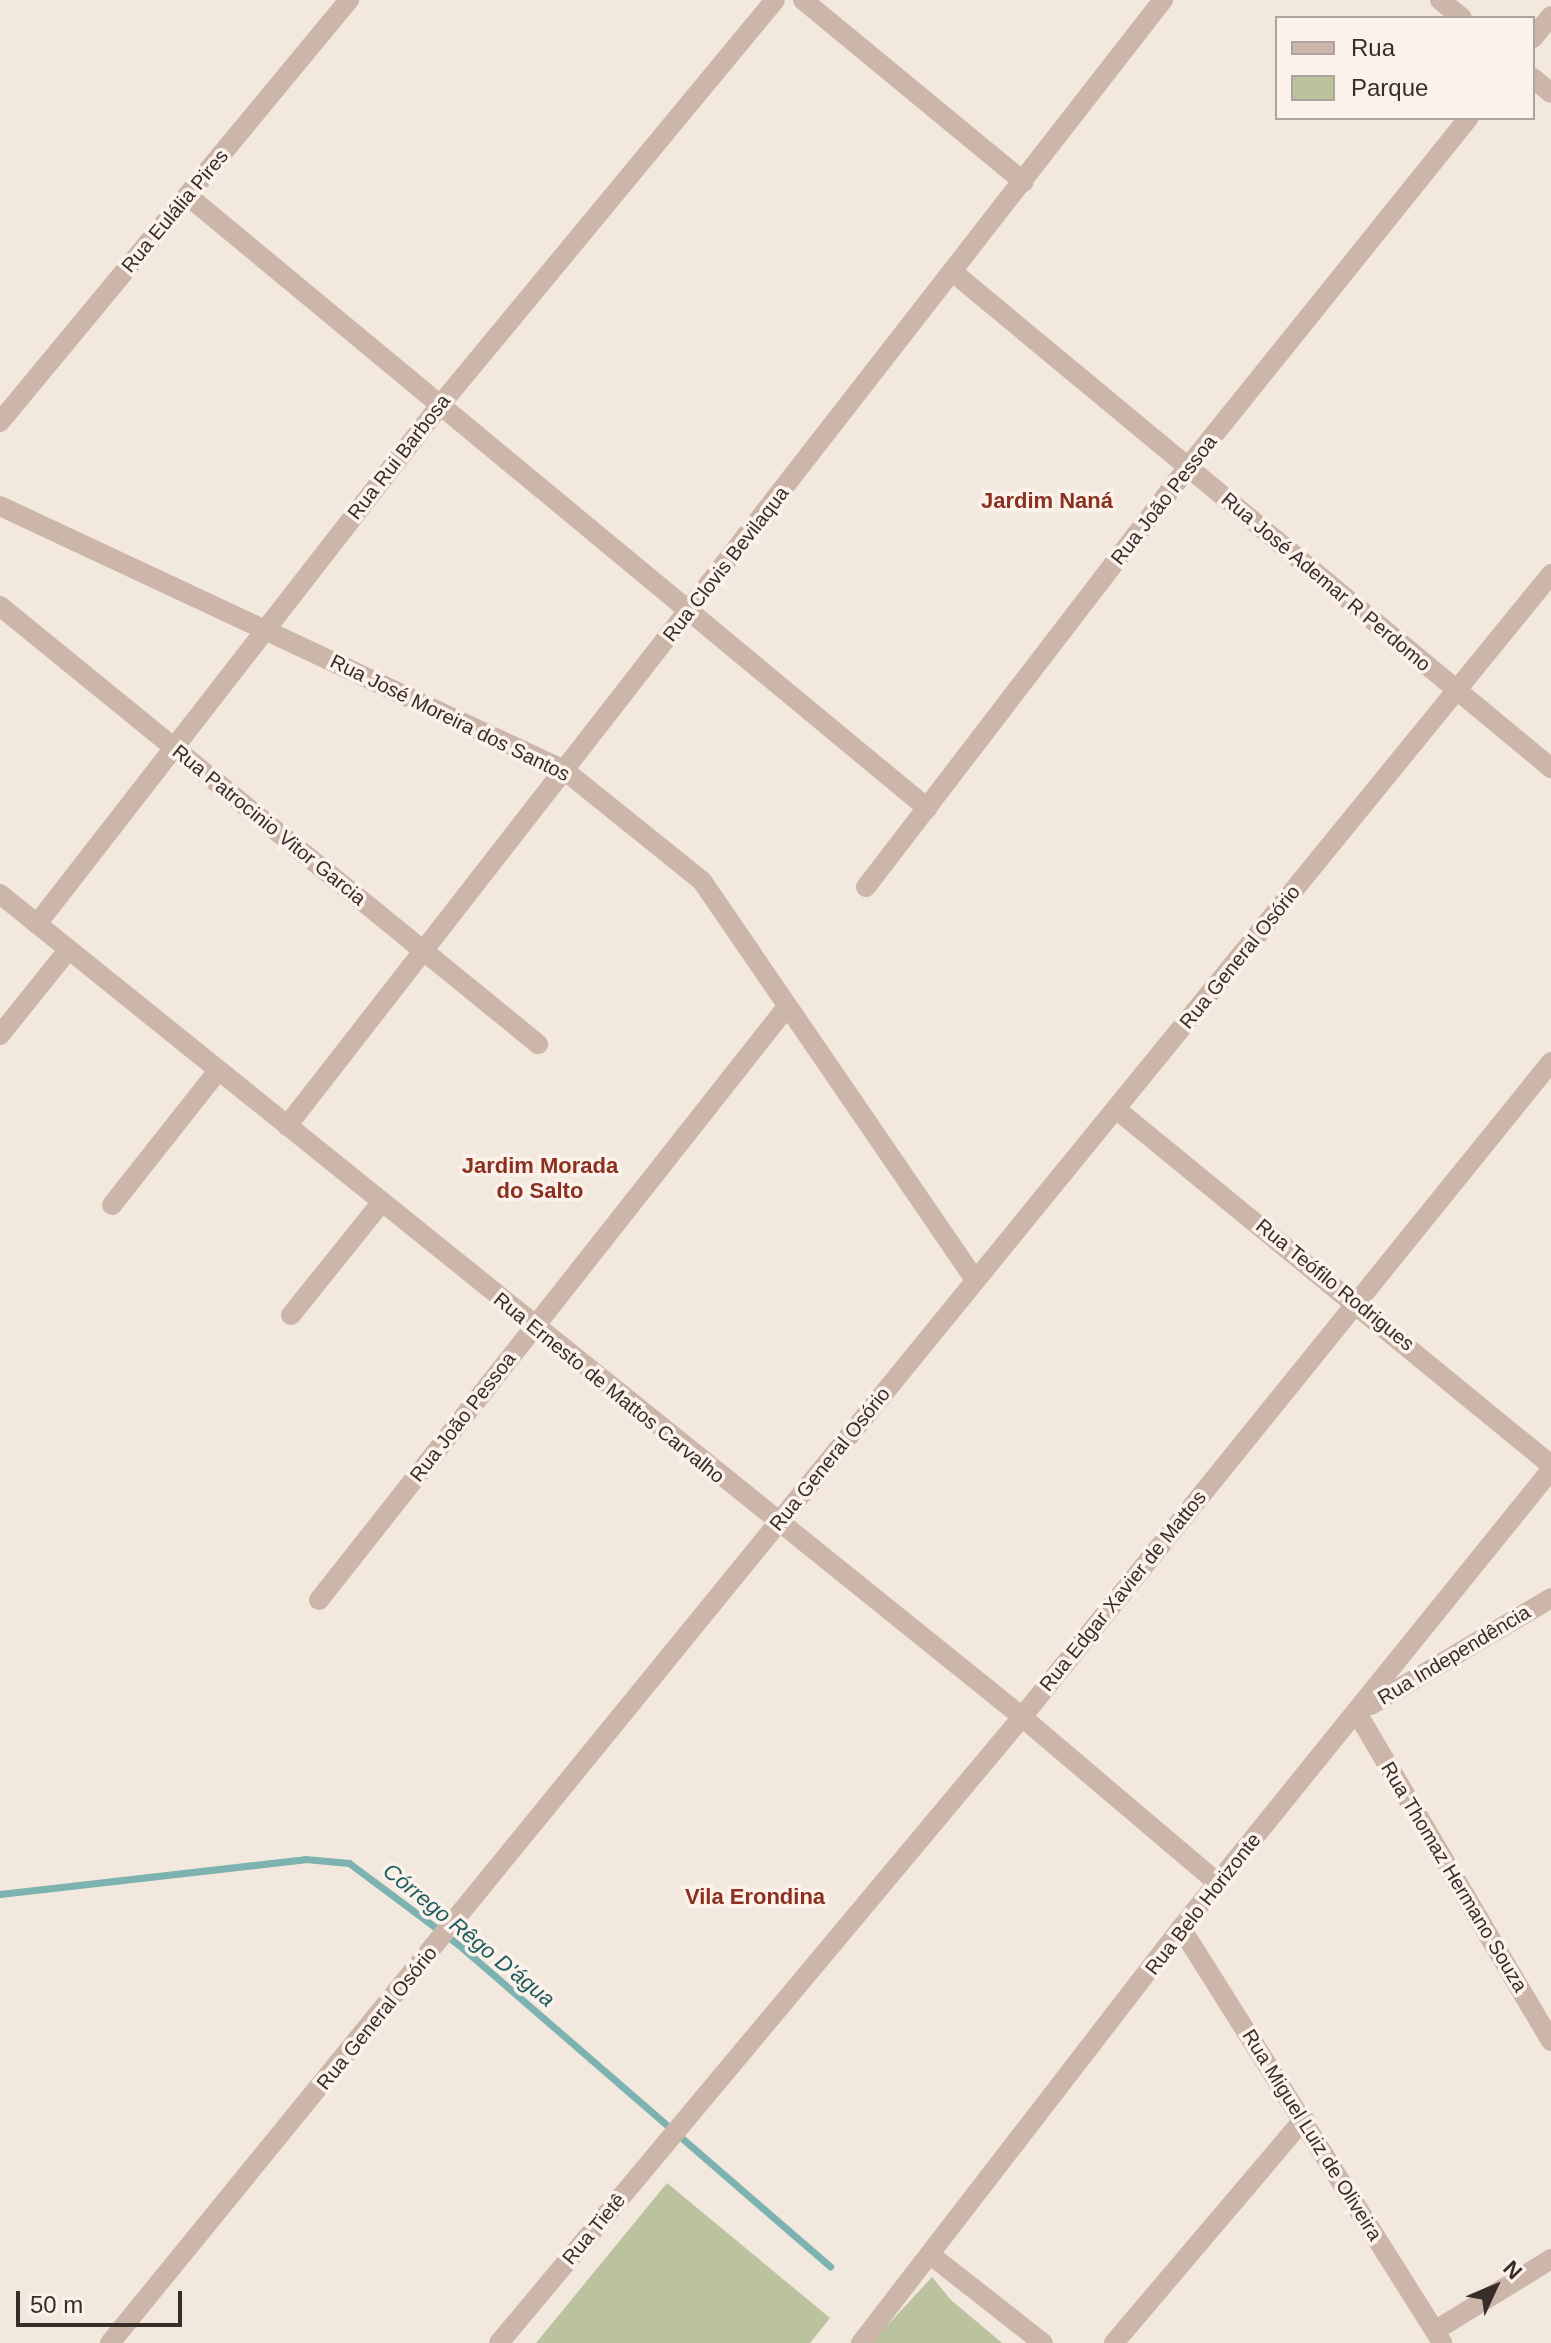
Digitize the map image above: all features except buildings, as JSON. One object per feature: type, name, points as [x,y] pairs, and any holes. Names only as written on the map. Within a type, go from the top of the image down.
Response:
[{"type":"street","name":"Rua Eulália Pires","points":[[0,422],[349,0]]},
{"type":"street","name":"Rua Rui Barbosa","points":[[37,924],[176,750],[265,628],[441,404],[775,0]]},
{"type":"street","points":[[803,0],[1024,182]]},
{"type":"street","name":"Rua Clovis Bevilaqua","points":[[287,1126],[954,273],[1163,0]]},
{"type":"street","points":[[1440,0],[1460,16]]},
{"type":"street","points":[[1535,36],[1551,16]]},
{"type":"street","points":[[1535,80],[1551,93]]},
{"type":"street","name":"Rua João Pessoa","points":[[866,887],[1188,467],[1467,120]]},
{"type":"street","points":[[188,196],[927,808]]},
{"type":"street","name":"Rua José Ademar R Perdomo","points":[[954,273],[1551,768]]},
{"type":"street","name":"Rua José Moreira dos Santos","points":[[0,506],[564,770],[702,881],[786,1008],[975,1279]]},
{"type":"street","name":"Rua General Osório","points":[[110,2343],[1551,574]]},
{"type":"street","name":"Rua Patrocinio Vitor Garcia","points":[[0,606],[538,1044]]},
{"type":"street","name":"Rua Ernesto de Mattos Carvalho","points":[[0,894],[777,1524],[1022,1717],[1218,1883]]},
{"type":"street","points":[[0,1035],[68,950]]},
{"type":"street","name":"Rua João Pessoa","points":[[319,1600],[786,1008]]},
{"type":"street","name":"Rua Edgar Xavier de Mattos","points":[[689,2115],[1022,1717],[1551,1062]]},
{"type":"street","points":[[112,1205],[218,1071]]},
{"type":"street","name":"Rua Teófilo Rodrigues","points":[[1116,1109],[1355,1301],[1551,1467]]},
{"type":"street","points":[[291,1315],[381,1203]]},
{"type":"street","name":"Rua Belo Horizonte","points":[[861,2343],[932,2256],[1181,1928],[1357,1713],[1551,1467]]},
{"type":"street","name":"Rua Independência","points":[[1357,1713],[1551,1598]]},
{"type":"street","name":"Rua Thomaz Hermano Souza","points":[[1357,1713],[1551,2041]]},
{"type":"street","name":"Rua Miguel Luiz de Oliveira","points":[[1181,1928],[1439,2336]]},
{"type":"street","name":"Rua Tietê","points":[[499,2343],[689,2115]]},
{"type":"street","points":[[1114,2343],[1304,2119]]},
{"type":"street","points":[[932,2256],[1043,2343]]},
{"type":"street","points":[[1439,2336],[1551,2259]]},
{"type":"green space","points":[[667,2183],[830,2318],[810,2343],[536,2343]]},
{"type":"green space","points":[[932,2277],[951,2300],[1002,2343],[871,2343]]},
{"type":"waterway","name":"Córrego Rêgo D'água","points":[[0,1894],[305,1859],[349,1863],[459,1945],[830,2266]]},
{"type":"district","name":"Jardim Naná","points":[[1047,501]]},
{"type":"district","name":"Jardim Morada do Salto","points":[[540,1178]]},
{"type":"district","name":"Vila Erondina","points":[[755,1897]]}]
